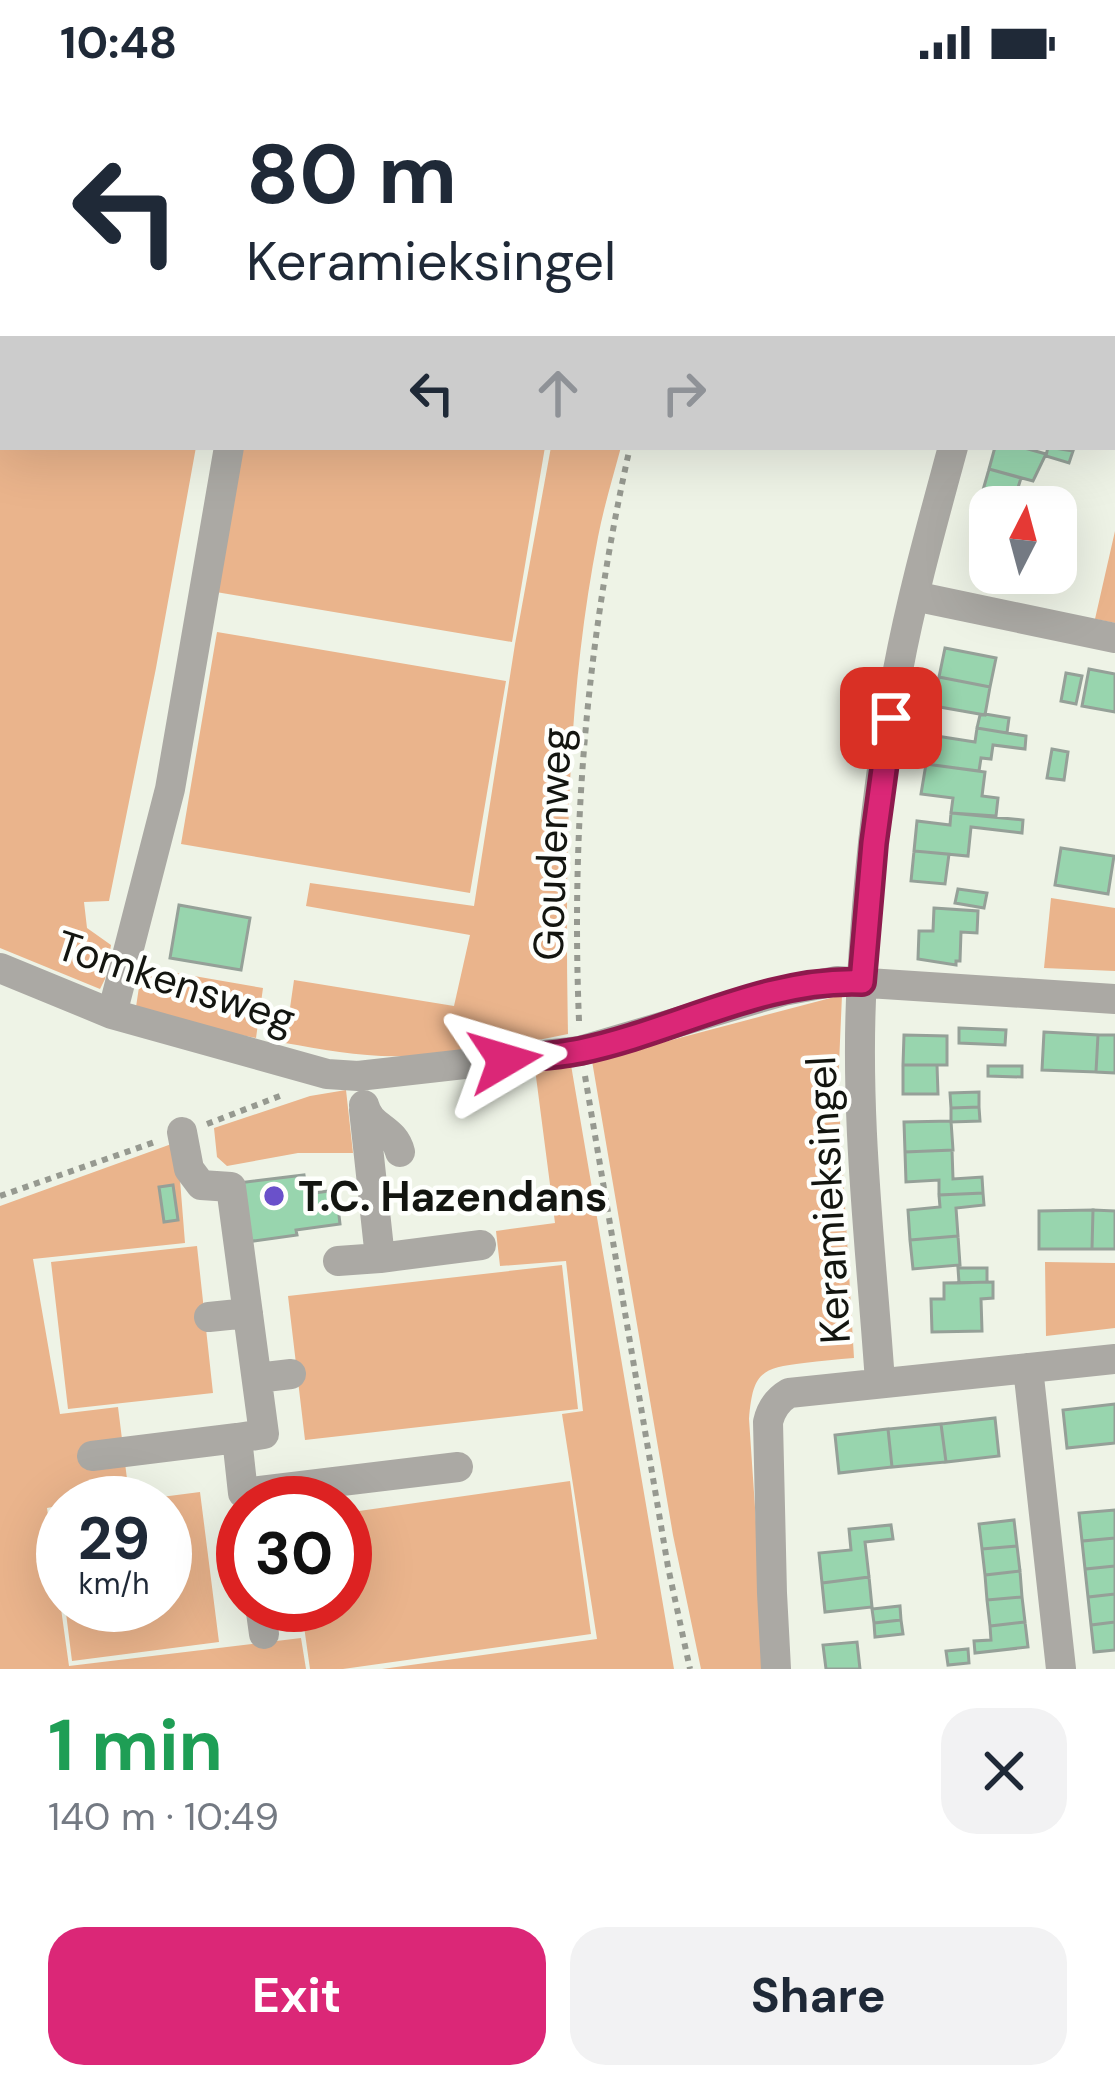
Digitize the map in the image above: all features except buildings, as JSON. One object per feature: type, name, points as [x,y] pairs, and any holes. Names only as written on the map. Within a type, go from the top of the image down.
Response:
[{"type":"street","points":[[112,1014],[170,789],[228,450]]},
{"type":"street","name":"Keramieksingel","points":[[776,1669],[770,1412],[790,1393],[880,1382],[849,982],[898,671],[951,450]]},
{"type":"street","points":[[914,596],[1115,638]]},
{"type":"street","name":"Tomkensweg","points":[[0,968],[112,1014],[342,1075]]},
{"type":"street","points":[[400,1152],[395,1137],[371,1120],[342,1075],[580,1051],[783,991],[849,982],[1115,999]]},
{"type":"street","points":[[364,1110],[380,1258]]},
{"type":"street","points":[[92,1456],[264,1434],[231,1187],[201,1185],[189,1169],[182,1132]]},
{"type":"street","points":[[338,1261],[481,1246]]},
{"type":"street","points":[[209,1317],[248,1312]]},
{"type":"street","points":[[880,1382],[1115,1359]]},
{"type":"street","points":[[1028,1368],[1061,1669]]},
{"type":"street","points":[[257,1378],[291,1374]]},
{"type":"street","points":[[237,1438],[241,1476]]},
{"type":"street","points":[[372,1479],[458,1467]]},
{"type":"path","name":"Goudenweg","points":[[629,450],[603,587],[583,741],[577,886],[580,1051],[668,1567],[690,1669]]},
{"type":"shaded area","points":[[0,450],[195,450],[109,901],[84,902],[87,928],[111,945],[105,979],[100,989],[0,948]]},
{"type":"shaded area","points":[[240,450],[544,450],[512,642],[216,592]]},
{"type":"shaded area","points":[[550,450],[620,450],[600,525],[579,660],[568,847],[568,1034],[408,1056],[362,1055],[285,1043],[294,980],[454,1006],[470,935],[306,906],[310,883],[474,906]]},
{"type":"shaded area","points":[[1115,531],[1115,623],[1095,619]]},
{"type":"shaded area","points":[[217,632],[506,681],[470,893],[181,844]]},
{"type":"shaded area","points":[[1051,898],[1115,908],[1115,971],[1044,968]]},
{"type":"shaded area","points":[[142,967],[263,988],[256,1038],[136,1007]]},
{"type":"shaded area","points":[[842,995],[838,1087],[854,1358],[777,1367],[757,1382],[749,1419],[766,1669],[701,1669],[673,1535],[592,1061]]},
{"type":"shaded area","points":[[571,1065],[674,1669],[382,1669],[597,1639],[562,1414],[583,1411],[566,1261],[500,1266],[496,1231],[555,1223],[535,1069]]},
{"type":"shaded area","points":[[346,1090],[353,1153],[298,1153],[227,1166],[217,1157],[214,1128],[310,1096]]},
{"type":"shaded area","points":[[177,1142],[185,1243],[33,1259],[60,1414],[118,1407],[127,1476],[36,1476],[36,1632],[64,1632],[69,1666],[301,1638],[306,1669],[0,1669],[0,1206]]},
{"type":"shaded area","points":[[197,1246],[213,1393],[68,1409],[51,1262]]},
{"type":"shaded area","points":[[1045,1262],[1115,1263],[1115,1328],[1046,1336]]},
{"type":"shaded area","points":[[562,1265],[578,1409],[305,1440],[288,1296]]},
{"type":"shaded area","points":[[570,1481],[591,1634],[343,1669],[310,1669],[305,1632],[372,1632],[372,1509]]},
{"type":"shaded area","points":[[200,1492],[219,1642],[72,1661],[68,1632],[192,1632],[192,1493]]},
{"type":"place","name":"T.C. Hazendans","points":[[274,1196]]},
{"type":"route","points":[[505,1060],[580,1051],[810,985],[862,982],[891,718]]}]
